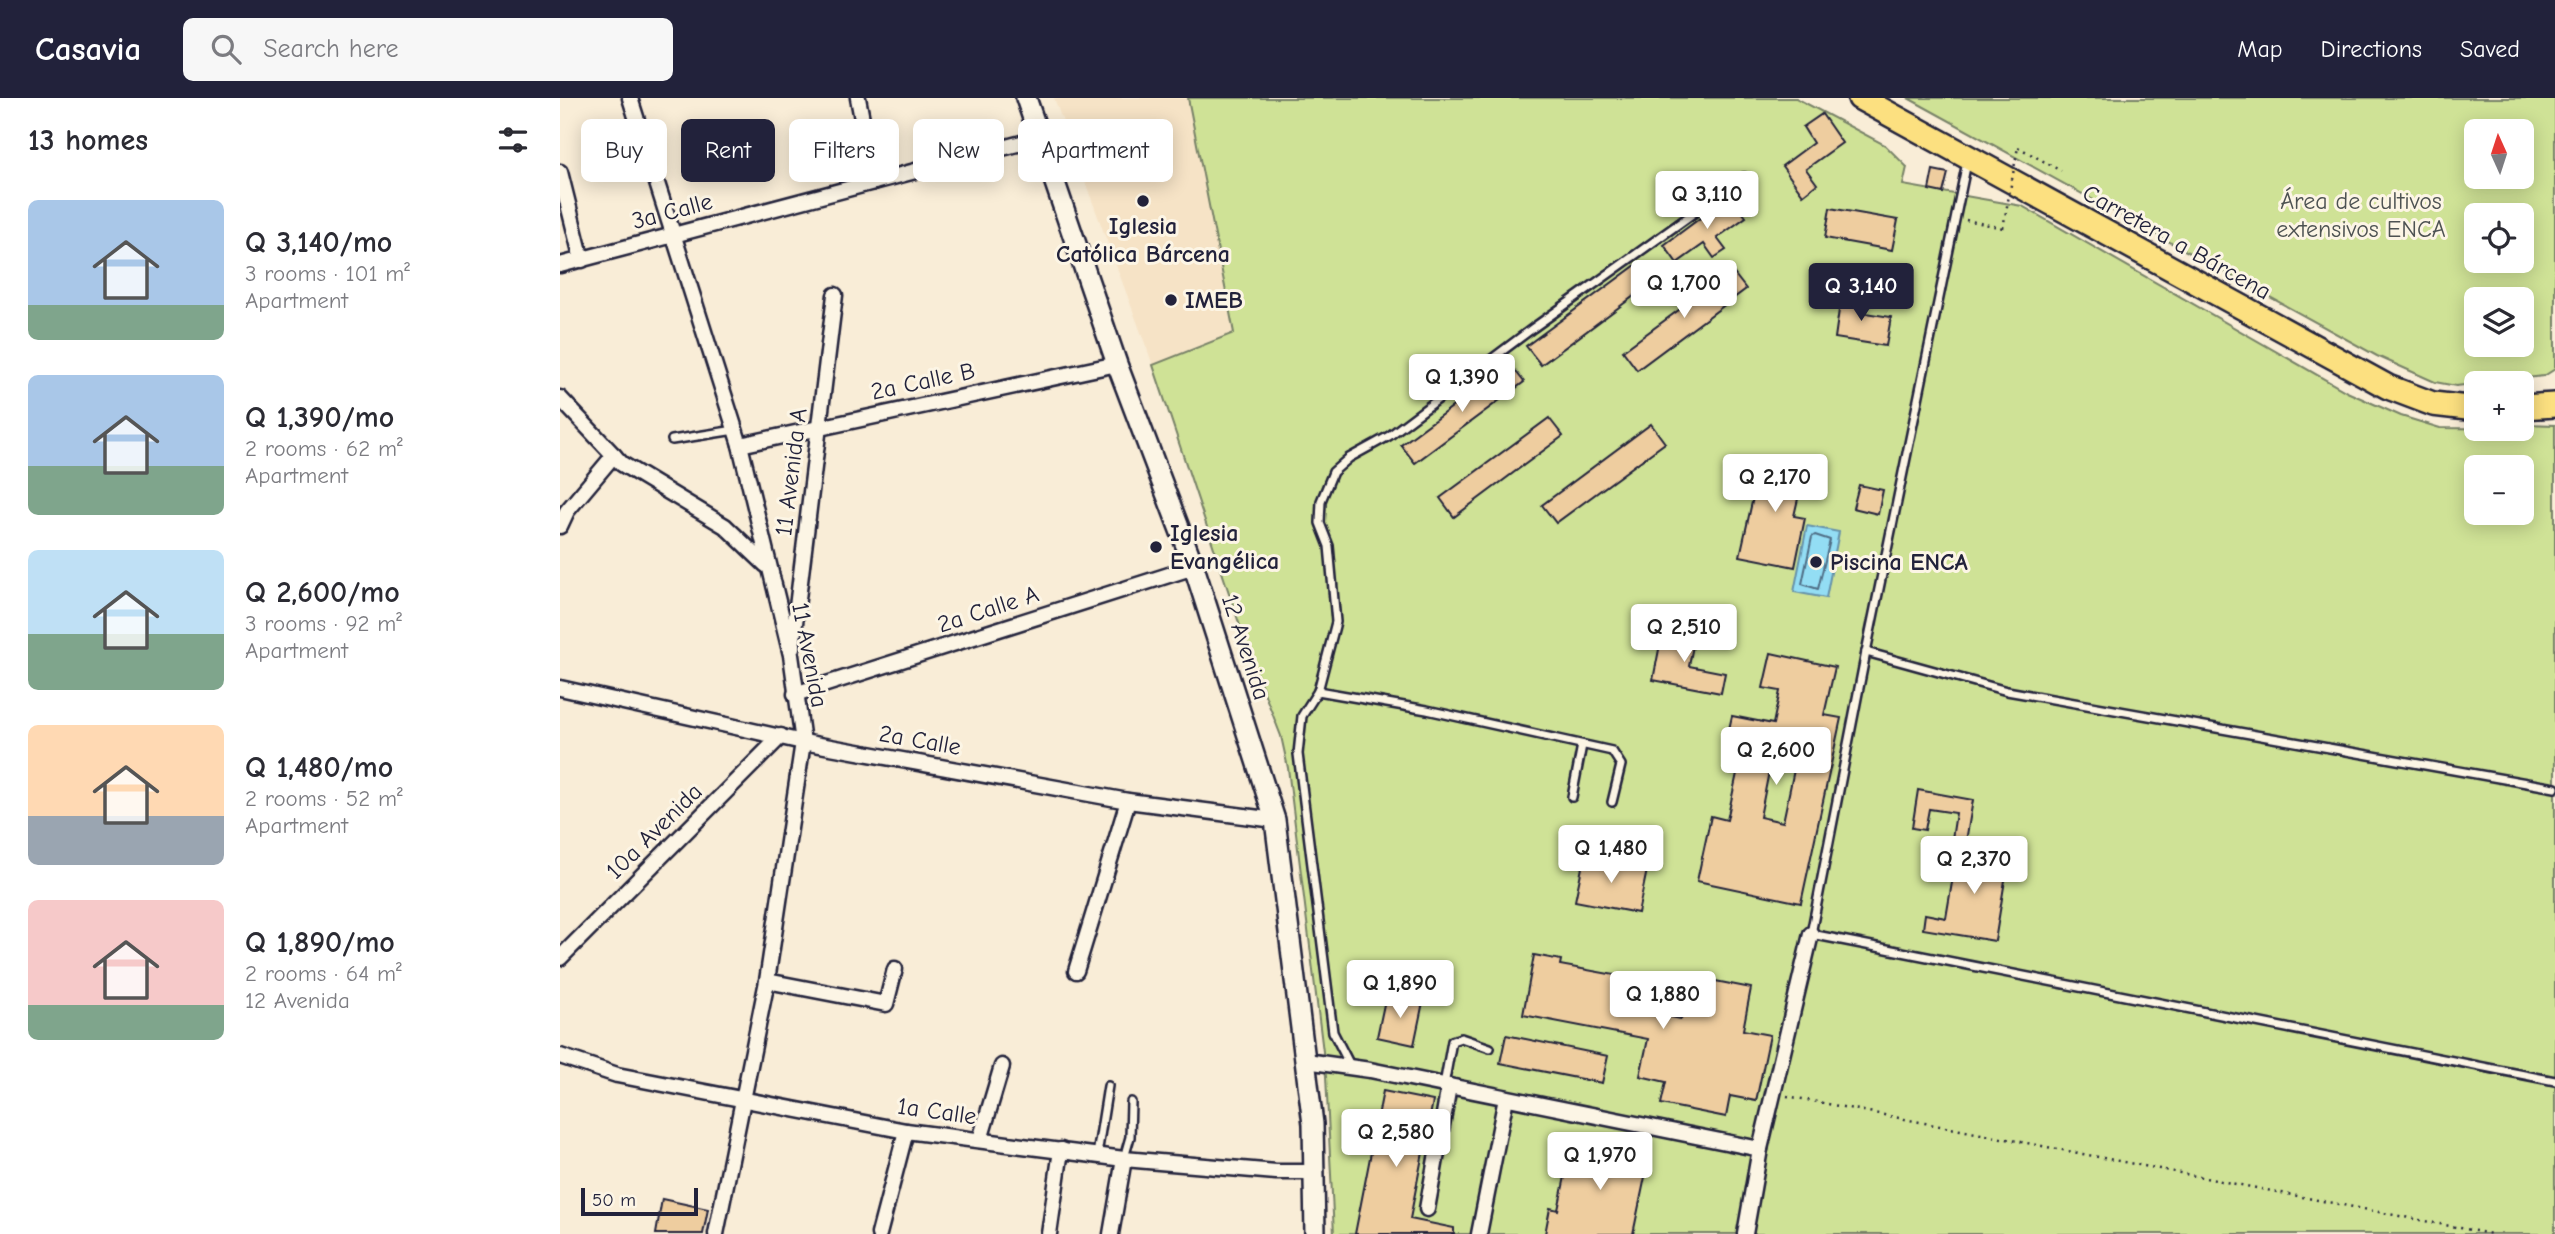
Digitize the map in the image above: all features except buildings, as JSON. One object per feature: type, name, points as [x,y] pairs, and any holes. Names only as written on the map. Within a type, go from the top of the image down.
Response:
[{"type":"main road","name":"12 Avenida","points":[[1026,98],[1033,119]]},
{"type":"main road","name":"Carretera a Bárcena","points":[[1860,98],[2388,387],[2433,404],[2464,408]]},
{"type":"main road","name":"12 Avenida","points":[[1055,182],[1117,364],[1194,567],[1275,820],[1313,1124],[1315,1234]]},
{"type":"main road","points":[[2534,406],[2555,405]]},
{"type":"street","name":"11 Avenida","points":[[629,98],[740,445],[766,566],[791,655],[803,742],[766,981],[716,1234]]},
{"type":"street","points":[[858,98],[862,119]]},
{"type":"street","name":"3a Calle","points":[[899,175],[1018,144]]},
{"type":"street","points":[[560,172],[582,260]]},
{"type":"street","name":"3a Calle","points":[[560,265],[874,182]]},
{"type":"street","name":"11 Avenida A","points":[[791,655],[835,295]]},
{"type":"street","name":"2a Calle B","points":[[740,445],[821,425],[1117,364]]},
{"type":"street","points":[[562,406],[641,477],[725,526],[766,566]]},
{"type":"street","points":[[560,526],[573,503],[614,455]]},
{"type":"street","name":"2a Calle A","points":[[795,694],[1194,567]]},
{"type":"street","name":"2a Calle","points":[[560,688],[803,742],[1128,802],[1275,820]]},
{"type":"street","name":"10a Avenida","points":[[560,958],[566,945],[781,736]]},
{"type":"street","points":[[1076,971],[1128,802]]},
{"type":"street","points":[[1745,1234],[1760,1149],[1811,934]]},
{"type":"street","points":[[766,981],[886,1004],[895,970]]},
{"type":"street","name":"1a Calle","points":[[560,1056],[617,1075],[906,1131],[1124,1159],[1276,1172],[1315,1172]]},
{"type":"street","points":[[1306,1061],[1351,1066],[1674,1129],[1760,1149]]},
{"type":"street","points":[[980,1140],[1002,1066]]},
{"type":"street","points":[[1427,1209],[1446,1086]]},
{"type":"street","points":[[1479,1234],[1506,1098]]},
{"type":"street","points":[[879,1234],[906,1131]]},
{"type":"street","points":[[1049,1234],[1061,1150]]},
{"type":"street","points":[[1111,1234],[1124,1159]]},
{"type":"lane","points":[[1968,157],[1811,934],[2555,1081]]},
{"type":"lane","points":[[1351,1066],[1338,1046],[1333,1032],[1298,754],[1301,716],[1318,691],[1336,622],[1328,546],[1320,523],[1321,501],[1333,472],[1349,458],[1390,436],[1533,328],[1744,177]]},
{"type":"lane","points":[[672,440],[735,430]]},
{"type":"lane","points":[[1866,652],[2007,691],[2555,788]]},
{"type":"lane","points":[[1318,691],[1427,710],[1612,751],[1620,760],[1612,802]]},
{"type":"lane","points":[[1572,797],[1582,745]]},
{"type":"lane","points":[[1446,1086],[1452,1041],[1461,1038],[1490,1048]]},
{"type":"lane","points":[[1097,1155],[1108,1086]]},
{"type":"lane","points":[[1124,1159],[1130,1137],[1131,1102]]},
{"type":"path","points":[[1956,218],[2003,228],[2018,147],[2061,171]]},
{"type":"path","points":[[1773,1093],[2491,1234]]},
{"type":"shaded area","points":[[1054,98],[1188,98],[1234,334],[1153,365],[1085,182],[1173,182],[1173,119],[1062,119]]},
{"type":"green space","points":[[1188,98],[1796,98],[1885,145],[1907,167],[1903,185],[2022,206],[2347,392],[2401,416],[2440,428],[2464,428],[2464,441],[2534,441],[2534,424],[2555,425],[2555,1234],[1334,1234],[1326,1076],[1288,768],[1281,736],[1250,656],[1153,365],[1234,333]]},
{"type":"green space","name":"Área de cultivos extensivos ENCA","points":[[1908,98],[2555,98],[2555,369],[2544,376],[2534,377],[2534,371],[2464,371],[2464,385],[2435,382],[2377,356]]},
{"type":"water","name":"Piscina ENCA","points":[[1807,526],[1839,532],[1826,598],[1794,592]]},
{"type":"place","name":"Iglesia Católica Bárcena","points":[[1143,201]]},
{"type":"place","name":"IMEB","points":[[1171,300]]},
{"type":"place","name":"Iglesia Evangélica","points":[[1156,547]]},
{"type":"place","name":"Piscina ENCA","points":[[1816,562]]}]
